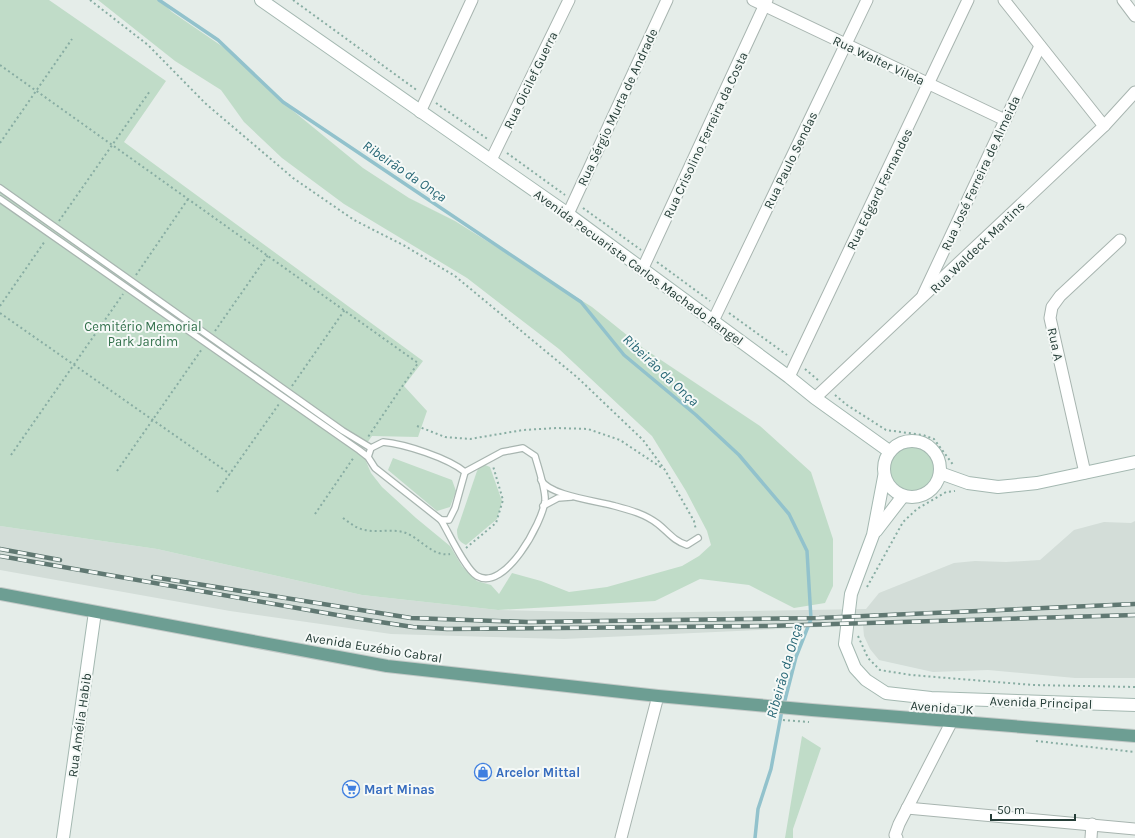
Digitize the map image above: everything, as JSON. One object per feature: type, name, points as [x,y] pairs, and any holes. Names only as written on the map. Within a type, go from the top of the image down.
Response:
[{"type":"main road","name":"Avenida Euzébio Cabral","points":[[0,594],[387,666],[658,696],[747,704]]},
{"type":"main road","name":"Avenida JK","points":[[747,704],[1135,736]]},
{"type":"street","name":"Avenida Pecuarista Carlos Machado Rangel","points":[[261,0],[568,214],[789,377],[815,398],[889,451]]},
{"type":"street","points":[[420,112],[472,0]]},
{"type":"street","name":"Rua Oicilef Guerra","points":[[491,160],[569,0]]},
{"type":"street","name":"Rua Sérgio Murta de Andrade","points":[[568,214],[666,0]]},
{"type":"street","name":"Rua Walter Vilela","points":[[753,0],[766,3],[846,44],[1005,120]]},
{"type":"street","name":"Rua Paulo Sendas","points":[[713,321],[867,0]]},
{"type":"street","name":"Rua Edgard Fernandes","points":[[789,377],[968,0]]},
{"type":"street","points":[[1004,0],[1104,126]]},
{"type":"street","points":[[1122,0],[1135,16]]},
{"type":"street","name":"Rua Crisolino Ferreira da Costa","points":[[642,270],[766,3]]},
{"type":"street","name":"Rua José Ferreira de Almeida","points":[[920,301],[1040,46]]},
{"type":"street","name":"Rua Waldeck Martins","points":[[815,398],[920,301],[1104,126],[1135,92]]},
{"type":"street","name":"Rua A","points":[[1085,474],[1050,318],[1052,307],[1060,296],[1120,240]]},
{"type":"street","points":[[914,441],[923,443],[930,448],[936,456],[940,473],[935,485],[926,493],[915,497],[903,496],[895,492],[884,477],[884,464],[889,451],[904,442],[914,441]]},
{"type":"street","points":[[940,473],[968,483],[998,487],[1037,484],[1135,462]]},
{"type":"street","name":"Avenida Principal","points":[[884,477],[873,535],[851,594],[845,644],[855,668],[866,680],[886,693],[931,698],[1135,705]]},
{"type":"street","name":"Avenida Principal","points":[[873,535],[903,496]]},
{"type":"street","name":"Rua Amélia Habib","points":[[63,838],[95,612]]},
{"type":"street","points":[[621,838],[658,696]]},
{"type":"street","points":[[897,838],[895,835],[899,824],[952,722]]},
{"type":"street","points":[[907,808],[1135,829]]},
{"type":"street","points":[[1092,824],[1092,838]]},
{"type":"lane","points":[[0,188],[344,431],[371,448]]},
{"type":"lane","points":[[0,199],[368,457],[375,468],[441,520],[465,562],[476,575],[486,580],[494,577],[509,566],[532,537],[545,500],[535,456],[523,448],[502,452],[466,472],[455,508],[449,520],[441,520]]},
{"type":"lane","points":[[368,457],[371,448],[383,442],[390,443],[457,464],[466,472]]},
{"type":"lane","points":[[540,478],[543,484],[562,493],[615,506],[648,517],[658,524],[676,542],[687,545],[698,538]]},
{"type":"lane","points":[[544,506],[558,498],[577,497]]},
{"type":"path","points":[[90,0],[148,45],[206,103],[293,178],[354,220],[405,246],[455,276],[578,378],[643,440],[665,470],[694,522],[698,538]]},
{"type":"path","points":[[293,0],[402,81],[498,146],[796,362],[847,405],[886,430],[934,439],[956,468]]},
{"type":"path","points":[[0,144],[72,39]]},
{"type":"path","points":[[0,65],[418,362]]},
{"type":"path","points":[[55,227],[150,91]]},
{"type":"path","points":[[132,281],[188,199]]},
{"type":"path","points":[[0,306],[50,234]]},
{"type":"path","points":[[211,337],[268,255]]},
{"type":"path","points":[[11,455],[127,288]]},
{"type":"path","points":[[0,313],[230,474]]},
{"type":"path","points":[[117,471],[206,343]]},
{"type":"path","points":[[417,426],[445,437],[470,439],[523,430],[557,428],[588,429],[620,440],[665,470]]},
{"type":"path","points":[[864,592],[903,522],[917,509],[946,492],[957,491]]},
{"type":"path","points":[[856,634],[868,658],[880,670],[911,675],[1033,685],[1135,687]]},
{"type":"shaded area","points":[[1135,521],[1135,678],[1075,678],[988,670],[933,672],[879,660],[870,649],[864,636],[863,625],[564,639],[391,634],[230,611],[0,570],[0,526],[157,549],[362,595],[498,610],[631,613],[866,609],[879,593],[954,563],[975,561],[1006,562],[1040,560],[1074,530],[1104,522],[1131,523]]},
{"type":"green space","name":"Cemitério Memorial Park Jardim","points":[[0,0],[49,0],[166,81],[124,142],[423,361],[404,386],[427,411],[418,437],[372,436],[360,453],[365,459],[371,473],[382,487],[450,546],[462,566],[477,581],[491,585],[499,594],[512,573],[541,581],[569,592],[607,587],[682,566],[699,556],[711,545],[707,531],[686,491],[652,436],[559,349],[467,278],[344,204],[282,158],[244,122],[221,90],[175,61],[98,0],[160,0],[172,12],[229,51],[292,110],[363,168],[409,198],[455,221],[592,307],[643,348],[760,426],[811,472],[833,539],[833,586],[825,603],[794,608],[749,585],[700,579],[655,601],[498,610],[362,595],[157,549],[0,526]]},
{"type":"green space","points":[[908,446],[916,446],[925,450],[931,456],[935,469],[931,482],[925,488],[916,492],[908,492],[899,488],[893,482],[889,473],[889,465],[893,456],[899,450]]},
{"type":"green space","points":[[393,458],[452,480],[456,491],[450,507],[437,511],[388,470]]},
{"type":"green space","points":[[485,465],[490,467],[502,501],[497,519],[466,545],[459,539],[457,530],[477,471],[480,466]]},
{"type":"green space","points":[[802,736],[821,748],[793,829],[793,838],[785,838]]},
{"type":"waterway","name":"Ribeirão da Onça","points":[[159,0],[218,40],[283,102],[581,302],[624,355],[696,415],[739,455],[789,514],[807,551],[811,619],[796,657],[784,704]]},
{"type":"waterway","name":"Ribeirão da Onça","points":[[755,838],[758,809],[771,769],[782,710]]},
{"type":"railway","points":[[0,549],[60,560]]},
{"type":"railway","points":[[0,556],[354,618],[413,627],[447,629],[768,626],[1135,615]]},
{"type":"railway","points":[[153,577],[411,618],[528,622],[819,618],[1135,604]]},
{"type":"place","name":"Arcelor Mittal","points":[[483,772]]},
{"type":"place","name":"Mart Minas","points":[[351,789]]}]
